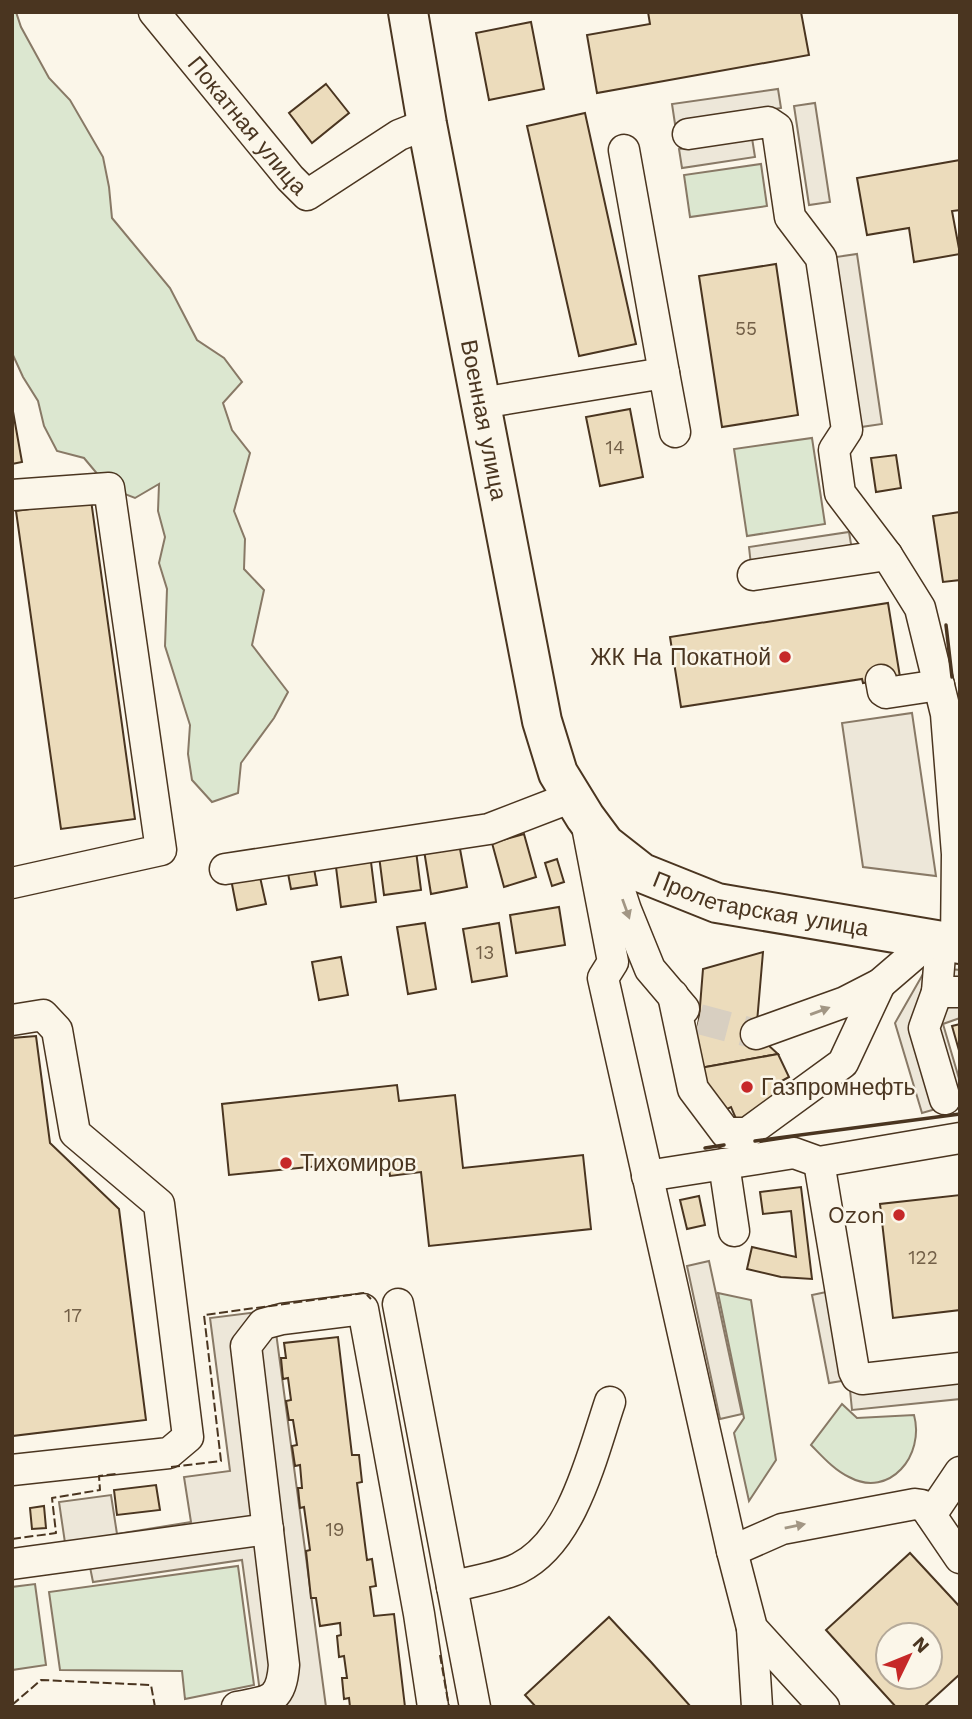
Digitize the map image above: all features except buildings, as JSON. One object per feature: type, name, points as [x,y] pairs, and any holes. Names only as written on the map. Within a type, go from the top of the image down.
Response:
[{"type":"main road","name":"Военная улица","points":[[408,12],[426,124],[541,722],[558,773],[588,819]]},
{"type":"main road","name":"Пролетарская улица","points":[[588,819],[642,873],[717,903],[947,943]]},
{"type":"street","name":"Покатная улица","points":[[153,12],[290,178],[307,194],[398,135],[426,124]]},
{"type":"street","points":[[688,134],[768,122],[776,128],[789,213],[821,258],[847,430],[834,450],[838,485],[845,501],[887,555],[923,615],[946,714],[957,854],[947,943],[948,992],[924,1028],[945,1099]]},
{"type":"street","points":[[624,150],[675,432]]},
{"type":"street","points":[[481,403],[664,373]]},
{"type":"street","points":[[12,495],[109,488],[161,850],[12,883]]},
{"type":"street","points":[[753,575],[887,555]]},
{"type":"street","points":[[881,680],[886,693],[939,685]]},
{"type":"street","points":[[225,869],[489,829],[588,819]]},
{"type":"street","points":[[588,819],[650,969],[683,1008],[699,1019]]},
{"type":"street","points":[[588,819],[613,962],[603,978],[752,1628],[757,1707]]},
{"type":"street","points":[[756,1034],[845,1002],[947,943]]},
{"type":"street","points":[[673,995],[693,1088],[726,1133],[747,1133],[843,1063],[880,984]]},
{"type":"street","points":[[12,1020],[43,1015],[57,1030],[75,1133],[159,1203],[188,1437],[169,1453],[12,1470]]},
{"type":"street","points":[[647,1176],[794,1153],[819,1162],[960,1138]]},
{"type":"street","points":[[819,1162],[857,1377],[960,1368]]},
{"type":"street","points":[[724,1164],[734,1231]]},
{"type":"street","points":[[398,1304],[475,1707]]},
{"type":"street","points":[[237,1707],[267,1701],[278,1693],[283,1682],[284,1665],[246,1346],[262,1324],[363,1310],[419,1614],[433,1707]]},
{"type":"street","points":[[452,1587],[519,1568],[549,1545],[577,1498],[610,1402]]},
{"type":"street","points":[[931,1515],[960,1472]]},
{"type":"street","points":[[732,1550],[782,1529],[915,1504],[922,1505],[931,1515],[960,1558]]},
{"type":"street","points":[[12,1564],[268,1528]]},
{"type":"street","points":[[752,1628],[824,1707]]},
{"type":"green space","points":[[12,12],[16,12],[21,27],[49,78],[70,100],[103,157],[112,218],[170,288],[197,340],[224,358],[242,382],[223,403],[232,430],[250,453],[234,511],[245,539],[244,569],[264,590],[252,645],[288,692],[274,718],[241,763],[238,793],[212,802],[192,780],[188,754],[190,725],[165,646],[167,589],[159,563],[165,537],[158,511],[159,484],[135,498],[109,488],[84,458],[57,451],[44,426],[38,401],[12,353]]},
{"type":"green space","points":[[761,164],[767,206],[690,217],[684,175]]},
{"type":"green space","points":[[812,438],[825,524],[747,536],[734,449]]},
{"type":"green space","points":[[718,1293],[751,1300],[776,1460],[749,1501],[734,1433],[744,1418]]},
{"type":"green space","points":[[842,1404],[857,1418],[914,1415],[914,1445],[901,1469],[890,1478],[878,1482],[864,1482],[849,1477],[833,1467],[811,1445]]},
{"type":"green space","points":[[238,1566],[254,1685],[185,1699],[182,1671],[60,1670],[49,1592]]},
{"type":"green space","points":[[35,1584],[46,1665],[12,1670],[12,1587]]},
{"type":"shaded area","points":[[778,89],[781,108],[675,124],[672,104]]},
{"type":"shaded area","points":[[815,103],[830,202],[809,205],[794,106]]},
{"type":"shaded area","points":[[752,138],[755,157],[682,168],[679,149]]},
{"type":"shaded area","points":[[857,254],[882,424],[861,427],[836,257]]},
{"type":"shaded area","points":[[849,532],[852,550],[751,565],[749,547]]},
{"type":"shaded area","points":[[912,713],[936,876],[863,867],[842,723]]},
{"type":"shaded area","points":[[927,967],[960,970],[960,1018],[943,1024],[960,1082],[960,1102],[922,1113],[895,1023]]},
{"type":"shaded area","points":[[709,1261],[742,1414],[720,1419],[687,1266]]},
{"type":"shaded area","points":[[831,1291],[848,1380],[829,1383],[812,1295]]},
{"type":"shaded area","points":[[273,1310],[326,1707],[262,1707],[242,1560],[93,1582],[90,1567],[69,1570],[59,1502],[111,1495],[117,1534],[191,1522],[184,1477],[230,1471],[210,1318]]},
{"type":"shaded area","points":[[960,1378],[960,1399],[852,1410],[850,1390]]},
{"type":"tunnel","points":[[699,1019],[756,1034]]},
{"type":"fence","points":[[171,1467],[221,1461],[204,1315],[365,1293],[371,1299]]},
{"type":"fence","points":[[12,1539],[56,1533],[52,1498],[100,1490],[99,1476],[116,1474]]},
{"type":"fence","points":[[440,1655],[449,1707]]},
{"type":"fence","points":[[12,1705],[41,1680],[151,1685],[155,1707]]},
{"type":"wall","points":[[946,625],[952,677]]},
{"type":"wall","points":[[755,1141],[960,1114]]},
{"type":"wall","points":[[705,1148],[724,1145]]},
{"type":"place","name":"ЖК На Покатной","points":[[785,657]]},
{"type":"place","name":"Газпромнефть","points":[[747,1087]]},
{"type":"place","name":"Тихомиров","points":[[286,1163]]},
{"type":"place","name":"Ozon","points":[[899,1215]]}]
